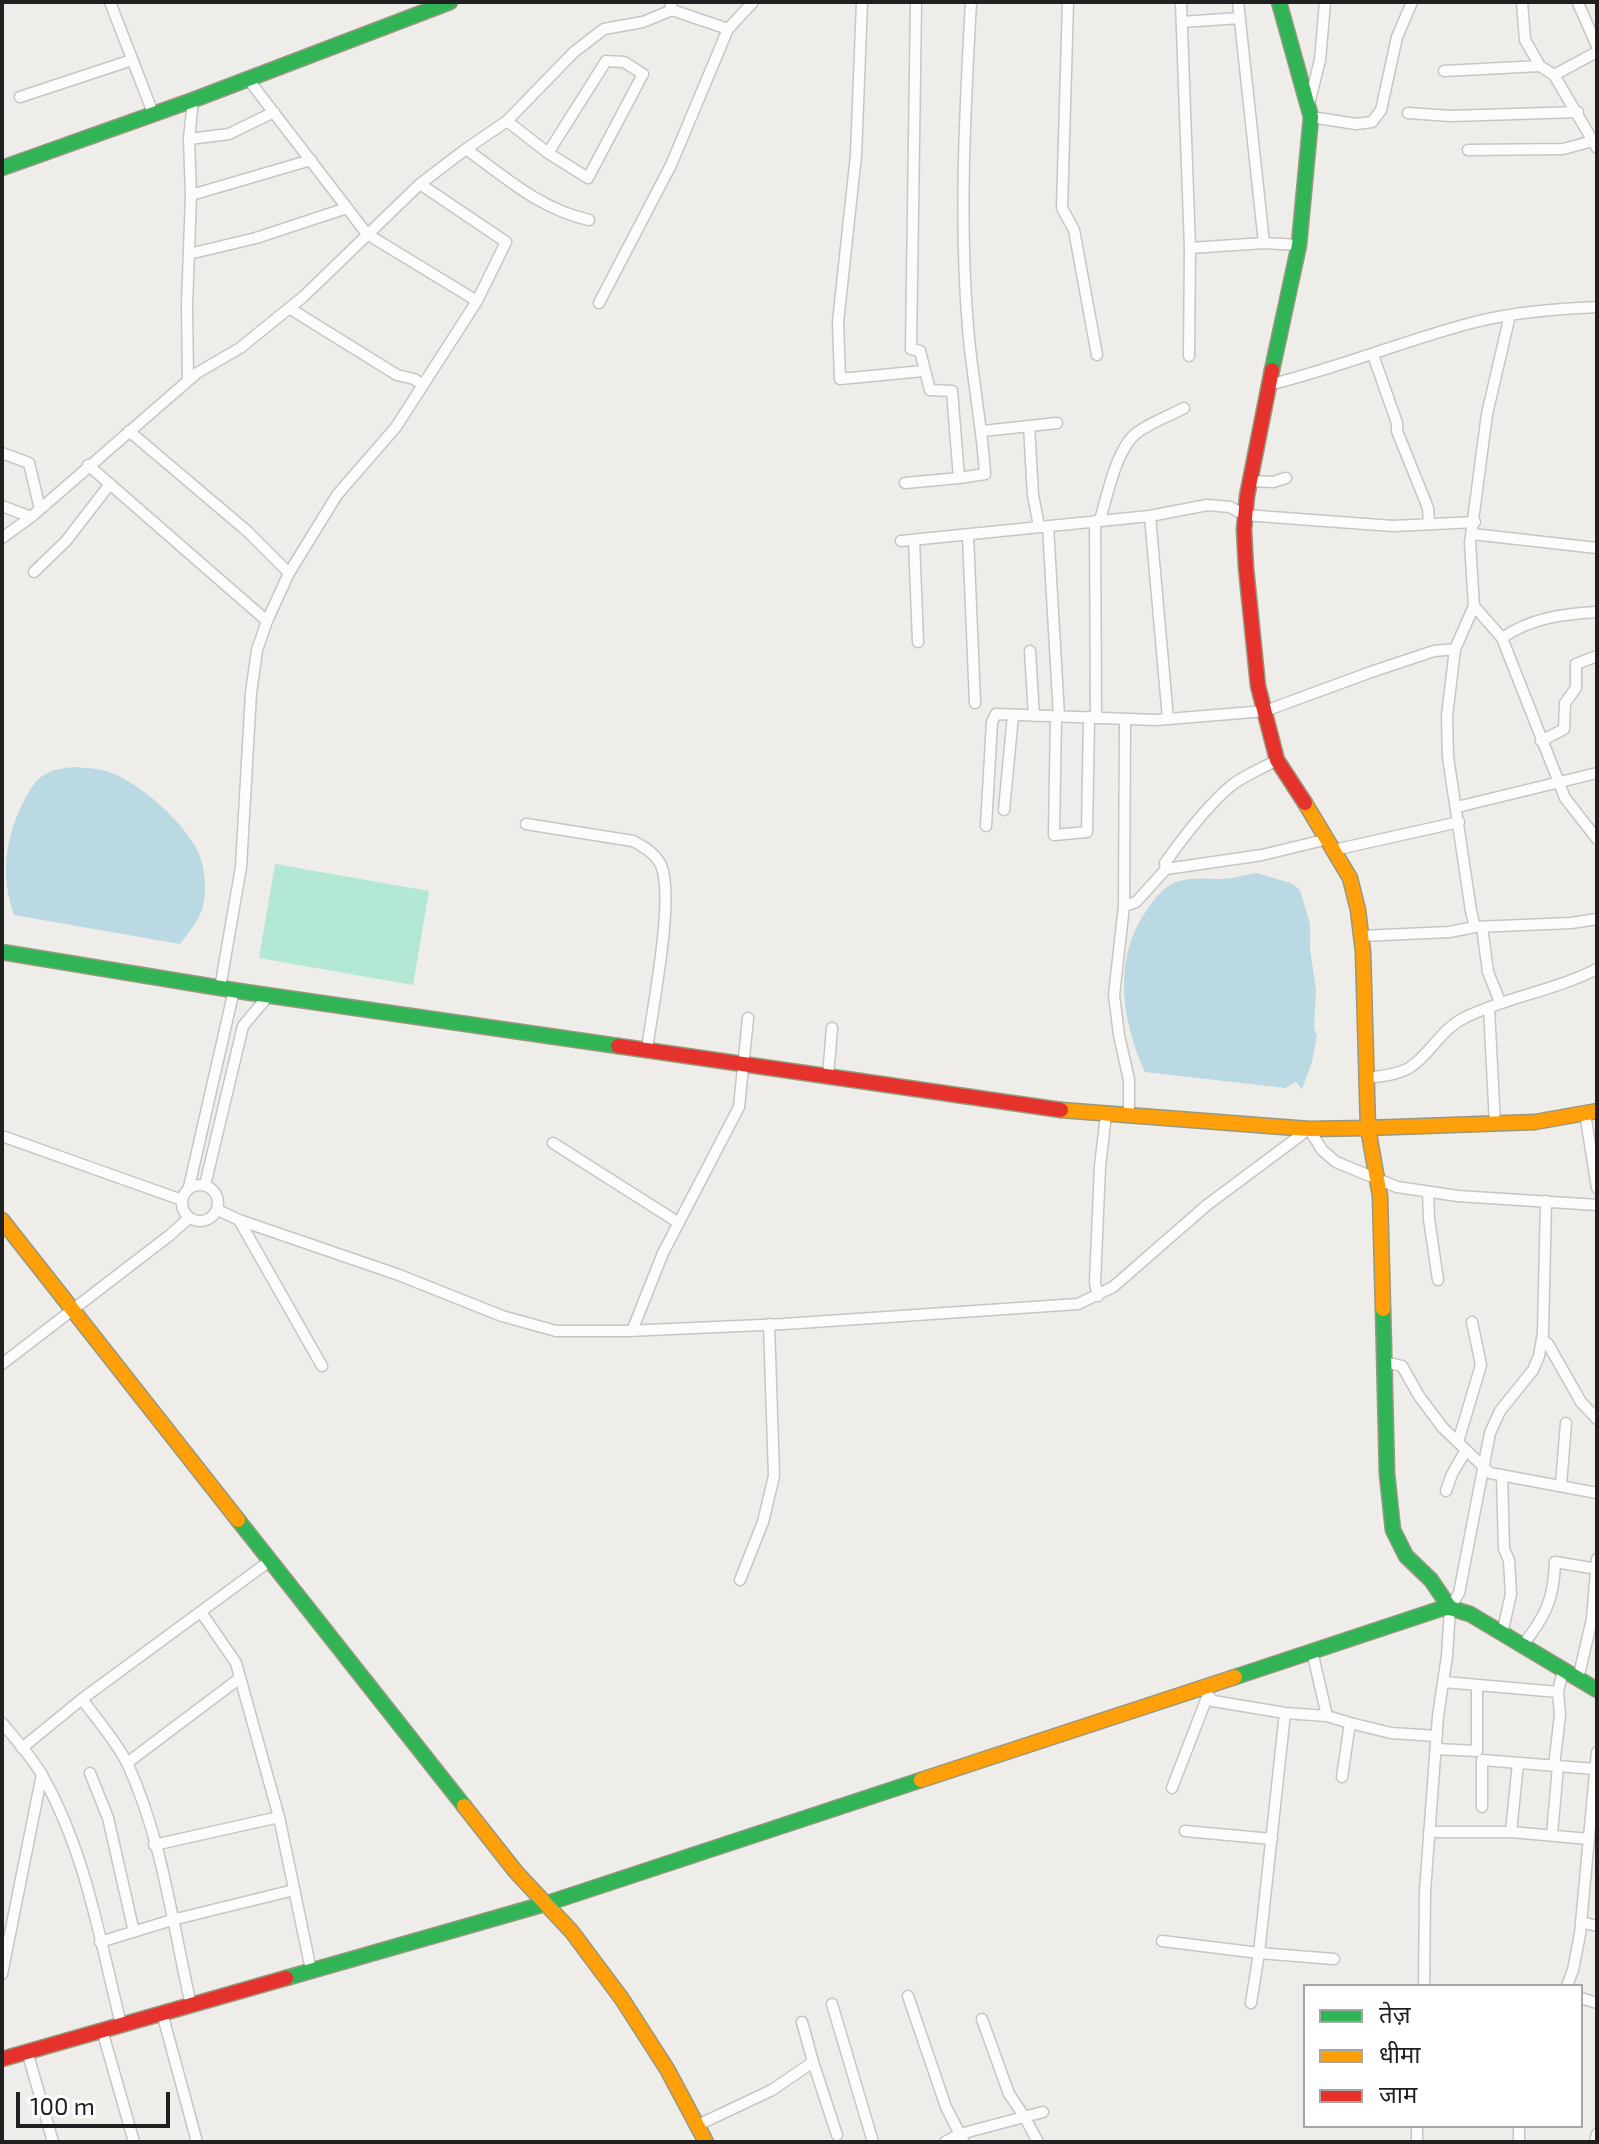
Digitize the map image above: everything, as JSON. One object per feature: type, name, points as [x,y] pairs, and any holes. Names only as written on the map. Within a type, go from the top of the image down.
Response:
[{"type":"main road","points":[[2,168],[193,100],[450,2]]},
{"type":"main road","points":[[1279,2],[1309,112],[1299,245],[1268,385],[1245,515],[1250,627],[1258,686],[1277,760],[1350,878],[1361,936],[1368,1128],[1380,1196],[1387,1474],[1393,1530],[1406,1556],[1431,1580],[1450,1608]]},
{"type":"main road","points":[[2,952],[227,989],[1106,1115],[1309,1129],[1535,1122],[1591,1112]]},
{"type":"main road","points":[[2,1220],[516,1872],[548,1903],[658,2052],[706,2142]]},
{"type":"main road","points":[[2,2059],[548,1903],[1205,1691],[1312,1651],[1440,1609],[1450,1608],[1470,1614],[1597,1690]]},
{"type":"street","points":[[110,2],[153,113]]},
{"type":"street","points":[[599,303],[671,165],[728,29],[753,2]]},
{"type":"street","points":[[862,2],[856,155],[838,322],[840,379],[923,371]]},
{"type":"street","points":[[916,2],[911,349],[920,351],[930,390],[952,391],[959,478]]},
{"type":"street","points":[[905,483],[985,474],[983,431],[968,330],[964,240],[971,2]]},
{"type":"street","points":[[1068,2],[1062,208],[1074,230],[1097,355]]},
{"type":"street","points":[[1181,2],[1190,248],[1189,356]]},
{"type":"street","points":[[1238,2],[1264,243]]},
{"type":"street","points":[[1325,2],[1320,60],[1309,112],[1356,124],[1372,122],[1381,110],[1397,37],[1412,2]]},
{"type":"street","points":[[1468,150],[1563,149],[1595,145],[1554,75],[1540,66],[1525,40],[1522,2]]},
{"type":"street","points":[[1554,75],[1597,49],[1578,3]]},
{"type":"street","points":[[2,538],[36,513],[188,380],[240,348],[289,308],[420,184],[507,121],[574,52],[604,29],[643,22],[671,6],[728,29]]},
{"type":"street","points":[[1182,22],[1240,18]]},
{"type":"street","points":[[20,97],[132,60]]},
{"type":"street","points":[[507,121],[548,153],[588,178],[643,74],[624,62],[606,61],[548,153]]},
{"type":"street","points":[[1444,71],[1540,66]]},
{"type":"street","points":[[248,79],[367,234],[477,301]]},
{"type":"street","points":[[188,380],[189,139],[193,100]]},
{"type":"street","points":[[189,139],[229,134],[274,112]]},
{"type":"street","points":[[1408,113],[1451,116],[1578,112]]},
{"type":"street","points":[[466,149],[535,199],[562,214],[589,220]]},
{"type":"street","points":[[191,195],[311,160]]},
{"type":"street","points":[[189,1187],[205,1185],[213,1188],[219,1198],[218,1210],[210,1218],[199,1221],[189,1218],[183,1210],[182,1200],[189,1187],[227,989],[241,867],[251,693],[257,650],[289,573],[337,495],[396,427],[477,301],[506,242],[420,184]]},
{"type":"street","points":[[189,254],[256,238],[347,208]]},
{"type":"street","points":[[1190,248],[1264,243],[1299,245]]},
{"type":"street","points":[[1268,385],[1314,374],[1471,323],[1510,315],[1597,307]]},
{"type":"street","points":[[289,308],[397,375],[423,385]]},
{"type":"street","points":[[1500,1002],[1488,972],[1479,927],[1471,911],[1448,757],[1447,716],[1455,649],[1474,606],[1470,543],[1487,414],[1510,315]]},
{"type":"street","points":[[1373,355],[1397,423],[1397,431],[1428,508],[1429,524]]},
{"type":"street","points":[[1029,426],[1033,495],[1043,526],[1058,716],[1054,835],[1087,832],[1098,520],[1127,444],[1136,433],[1184,408]]},
{"type":"street","points":[[983,431],[1057,423]]},
{"type":"street","points":[[129,431],[247,531],[289,573]]},
{"type":"street","points":[[2,453],[29,463],[36,513]]},
{"type":"street","points":[[88,465],[267,621]]},
{"type":"street","points":[[1250,481],[1273,482],[1286,478]]},
{"type":"street","points":[[34,572],[66,541],[110,484]]},
{"type":"street","points":[[901,541],[1150,516],[1207,505],[1230,507],[1245,515],[1393,526],[1475,522]]},
{"type":"street","points":[[2,506],[36,513]]},
{"type":"street","points":[[1150,516],[1168,719]]},
{"type":"street","points":[[1472,534],[1597,548]]},
{"type":"street","points":[[968,535],[975,703]]},
{"type":"street","points":[[914,540],[918,642]]},
{"type":"street","points":[[1474,606],[1502,638],[1565,798],[1597,839]]},
{"type":"street","points":[[1502,638],[1536,620],[1562,614],[1597,612]]},
{"type":"street","points":[[986,826],[992,722],[996,714],[1168,719],[1265,711],[1434,651],[1455,649]]},
{"type":"street","points":[[1030,651],[1034,716]]},
{"type":"street","points":[[1541,741],[1564,729],[1565,703],[1576,688],[1576,664],[1597,656]]},
{"type":"street","points":[[1004,810],[1013,715]]},
{"type":"street","points":[[1125,719],[1124,906],[1114,995],[1129,1080],[1129,1117]]},
{"type":"street","points":[[1166,869],[1165,863],[1176,847],[1233,784],[1277,760]]},
{"type":"street","points":[[1457,807],[1597,773]]},
{"type":"street","points":[[1124,906],[1136,902],[1166,869],[1459,822]]},
{"type":"street","points":[[526,824],[633,841],[647,848],[660,862],[666,883],[664,922],[647,1050]]},
{"type":"street","points":[[1361,936],[1597,919]]},
{"type":"street","points":[[1367,1078],[1408,1068],[1463,1018],[1500,1002],[1547,990],[1597,969]]},
{"type":"street","points":[[205,1185],[243,1026],[269,995]]},
{"type":"street","points":[[1489,1008],[1495,1124]]},
{"type":"street","points":[[632,1331],[663,1253],[739,1107],[748,1018]]},
{"type":"street","points":[[828,1076],[832,1028]]},
{"type":"street","points":[[1591,1112],[1597,1188]]},
{"type":"street","points":[[1098,1296],[1095,1283],[1100,1166],[1106,1115]]},
{"type":"street","points":[[218,1210],[502,1316],[556,1331],[632,1331],[1078,1304],[1113,1287],[1207,1205],[1309,1129],[1322,1150],[1336,1162],[1397,1187],[1597,1205]]},
{"type":"street","points":[[2,1136],[182,1200]]},
{"type":"street","points":[[553,1143],[679,1223]]},
{"type":"street","points":[[1428,1192],[1438,1280]]},
{"type":"street","points":[[1424,1984],[1429,1832],[1450,1608],[1459,1593],[1482,1465],[1495,1422],[1517,1387],[1533,1370],[1542,1340],[1546,1201]]},
{"type":"street","points":[[2,1364],[189,1218]]},
{"type":"street","points":[[239,1220],[322,1366]]},
{"type":"street","points":[[1446,1491],[1462,1446],[1481,1365],[1472,1322]]},
{"type":"street","points":[[740,1580],[763,1522],[774,1476],[769,1324]]},
{"type":"street","points":[[1542,1340],[1548,1344],[1581,1402],[1597,1419]]},
{"type":"street","points":[[1384,1362],[1402,1366],[1443,1428],[1490,1473],[1597,1493]]},
{"type":"street","points":[[1561,1485],[1566,1423]]},
{"type":"street","points":[[1502,1475],[1504,1549],[1509,1560],[1511,1594],[1508,1620],[1502,1634]]},
{"type":"street","points":[[1578,1679],[1588,1645],[1597,1559]]},
{"type":"street","points":[[22,1748],[82,1699],[271,1560]]},
{"type":"street","points":[[1522,1646],[1540,1623],[1552,1599],[1555,1562],[1597,1569]]},
{"type":"street","points":[[201,1612],[236,1663],[279,1817],[311,1970]]},
{"type":"street","points":[[1312,1651],[1327,1716]]},
{"type":"street","points":[[1552,1835],[1560,1715],[1558,1692],[1563,1670]]},
{"type":"street","points":[[127,1763],[240,1678]]},
{"type":"street","points":[[1444,1682],[1558,1692]]},
{"type":"street","points":[[1436,1749],[1477,1751],[1477,1685]]},
{"type":"street","points":[[1205,1691],[1213,1701],[1285,1713],[1327,1716],[1391,1733],[1437,1736]]},
{"type":"street","points":[[1172,1788],[1205,1691]]},
{"type":"street","points":[[82,1699],[127,1763],[142,1801],[191,2005]]},
{"type":"street","points":[[1251,2003],[1285,1713]]},
{"type":"street","points":[[2,1723],[42,1774],[65,1819],[79,1858],[121,2024]]},
{"type":"street","points":[[1342,1777],[1350,1723]]},
{"type":"street","points":[[1568,1984],[1581,1922],[1597,1752]]},
{"type":"street","points":[[1482,1807],[1482,1760],[1595,1769]]},
{"type":"street","points":[[1511,1832],[1518,1763]]},
{"type":"street","points":[[90,1773],[108,1818],[134,1932]]},
{"type":"street","points":[[2,1974],[42,1774]]},
{"type":"street","points":[[154,1845],[279,1817]]},
{"type":"street","points":[[1185,1831],[1272,1839]]},
{"type":"street","points":[[1429,1832],[1511,1832],[1589,1839]]},
{"type":"street","points":[[100,1942],[172,1920],[294,1890]]},
{"type":"street","points":[[1581,1922],[1597,1926]]},
{"type":"street","points":[[1162,1941],[1334,1959]]},
{"type":"street","points":[[908,1996],[946,2107],[962,2138]]},
{"type":"street","points":[[832,2004],[873,2142]]},
{"type":"street","points":[[162,2013],[197,2142]]},
{"type":"street","points":[[982,2019],[1009,2094],[1038,2142]]},
{"type":"street","points":[[802,2022],[837,2135]]},
{"type":"street","points":[[102,2030],[134,2142]]},
{"type":"street","points":[[27,2051],[53,2142]]},
{"type":"street","points":[[698,2125],[772,2090],[813,2062]]},
{"type":"street","points":[[945,2142],[1043,2112]]},
{"type":"street","points":[[1595,2142],[1597,2134]]},
{"type":"green space","points":[[275,864],[429,891],[413,985],[259,958]]},
{"type":"water","points":[[75,767],[106,771],[133,784],[163,808],[189,836],[202,863],[204,901],[198,918],[180,944],[14,915],[6,871],[9,842],[18,813],[41,777],[55,770]]},
{"type":"water","points":[[1256,873],[1291,883],[1300,890],[1310,924],[1316,990],[1314,1028],[1317,1036],[1302,1089],[1296,1082],[1285,1088],[1145,1072],[1130,1031],[1124,988],[1129,946],[1137,926],[1157,896],[1176,882]]},
{"type":"traffic: fast","points":[[2,168],[193,100],[450,2]]},
{"type":"traffic: fast","points":[[1272,370],[1299,245],[1311,117],[1279,2]]},
{"type":"traffic: fast","points":[[2,952],[245,992],[618,1046]]},
{"type":"traffic: fast","points":[[1383,1309],[1387,1474],[1393,1530],[1406,1556],[1431,1580],[1450,1608],[1470,1614],[1597,1690]]},
{"type":"traffic: fast","points":[[238,1520],[464,1806]]},
{"type":"traffic: fast","points":[[1235,1677],[1450,1608]]},
{"type":"traffic: fast","points":[[286,1978],[548,1903],[921,1780]]},
{"type":"traffic: slow","points":[[1305,803],[1350,878],[1358,910],[1363,952],[1368,1128],[1535,1122],[1597,1111]]},
{"type":"traffic: slow","points":[[1061,1110],[1309,1129],[1368,1128],[1380,1196],[1383,1309]]},
{"type":"traffic: slow","points":[[2,1220],[238,1520]]},
{"type":"traffic: slow","points":[[921,1780],[1235,1677]]},
{"type":"traffic: slow","points":[[464,1806],[516,1872],[572,1932],[622,1999],[667,2069],[706,2142]]},
{"type":"traffic: jam","points":[[1272,370],[1247,496],[1244,530],[1246,568],[1258,686],[1277,760],[1305,803]]},
{"type":"traffic: jam","points":[[618,1046],[1061,1110]]},
{"type":"traffic: jam","points":[[2,2059],[286,1978]]}]
